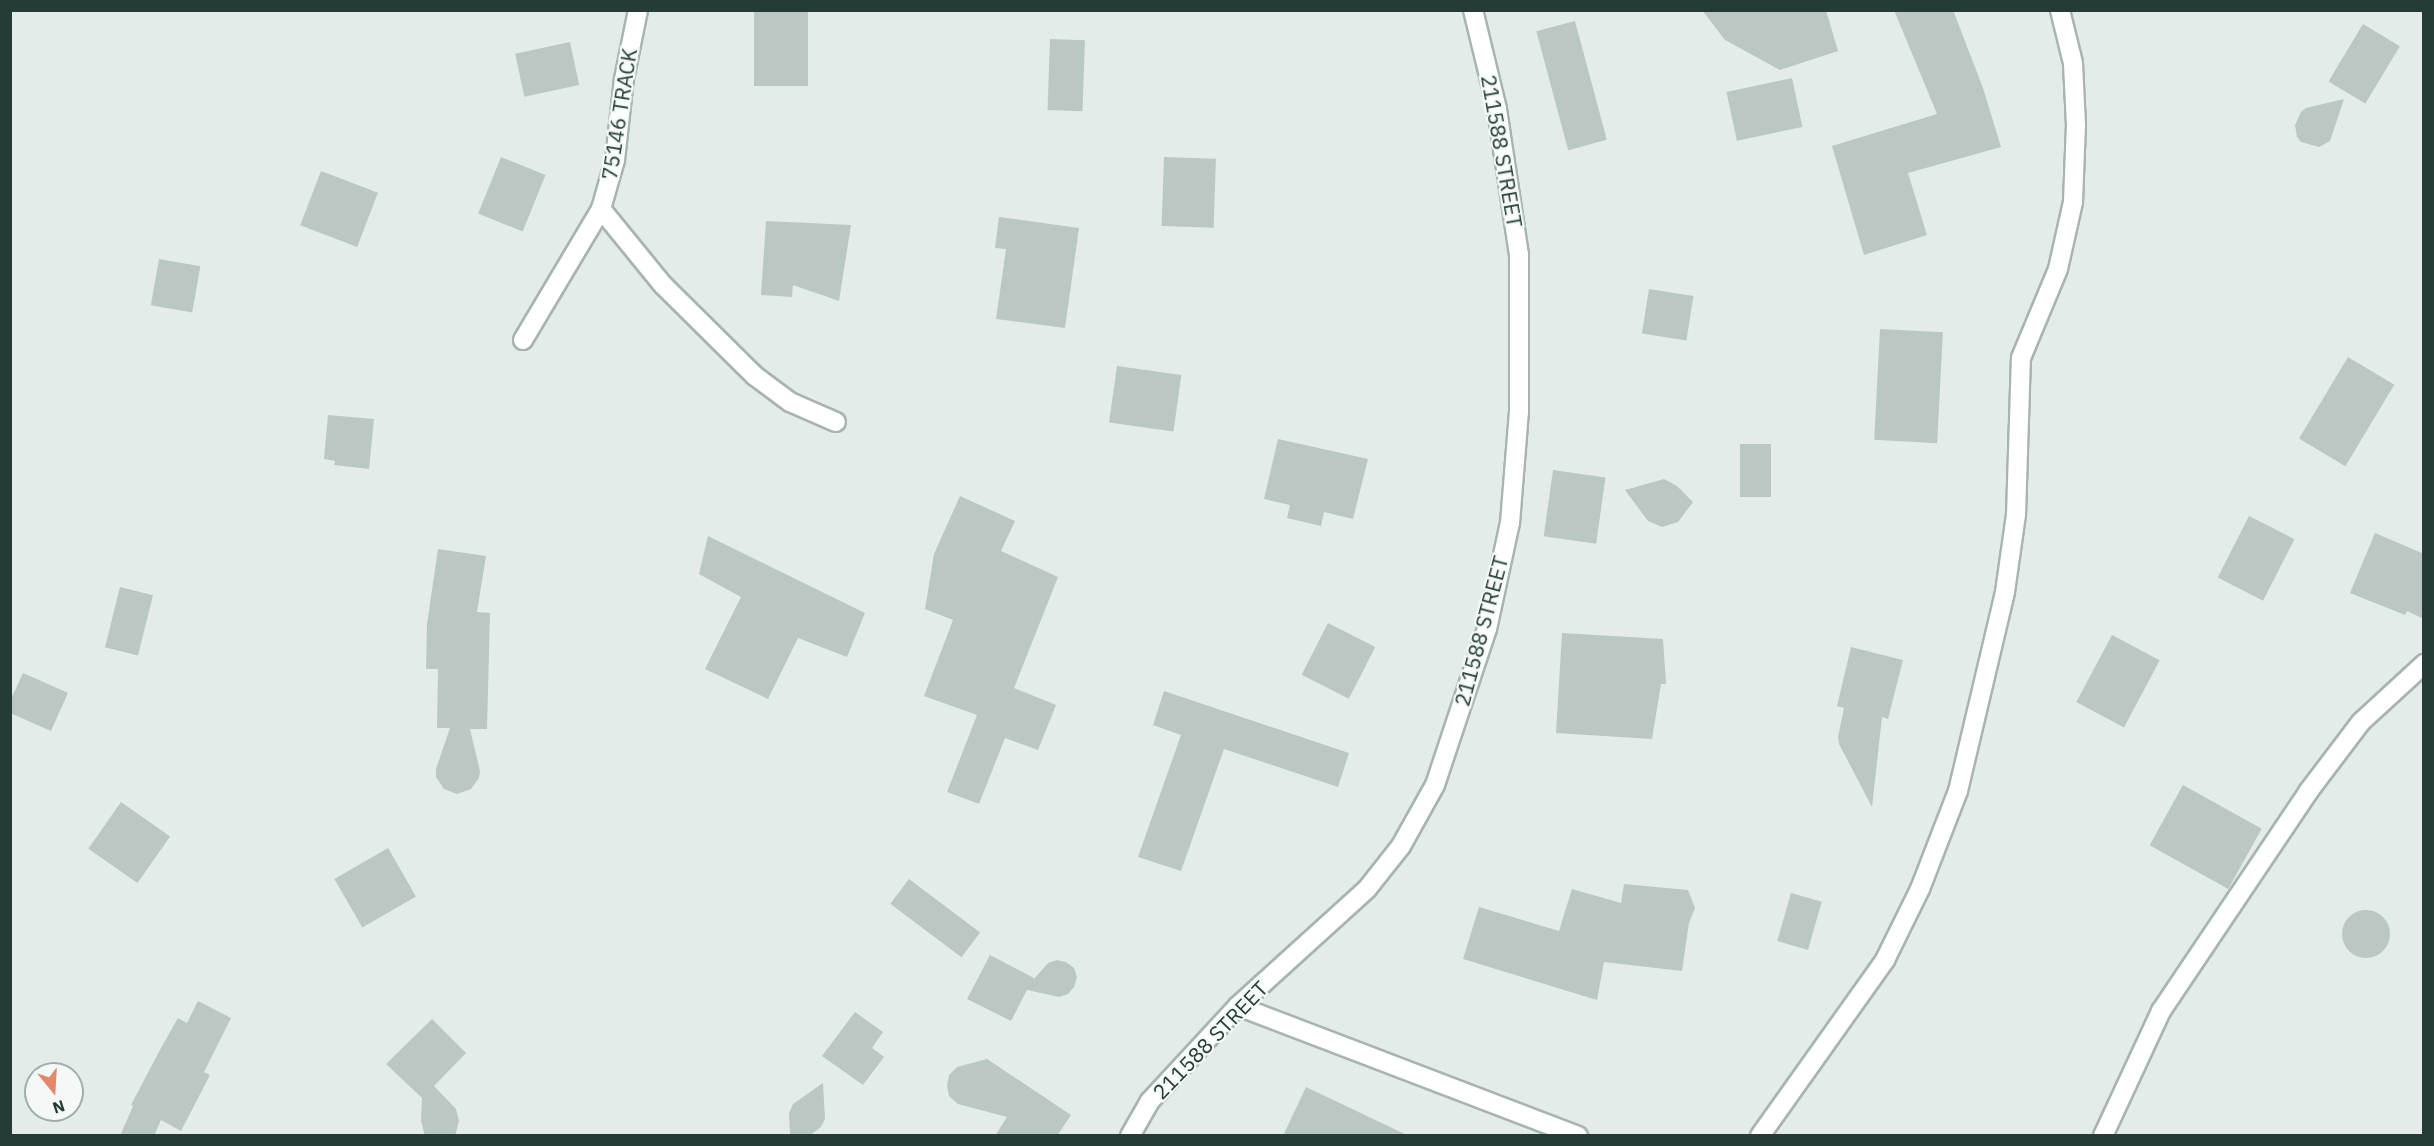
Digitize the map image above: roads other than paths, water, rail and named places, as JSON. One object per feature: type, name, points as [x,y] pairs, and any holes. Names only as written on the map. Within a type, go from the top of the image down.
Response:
[{"type":"street","name":"75146 TRACK","points":[[523,340],[601,209],[615,160],[624,79],[638,10]]},
{"type":"street","name":"211588 STREET","points":[[1130,1136],[1150,1101],[1238,1006],[1367,889],[1401,846],[1435,785],[1487,629],[1510,523],[1519,412],[1520,255],[1497,109],[1473,10]]},
{"type":"street","points":[[1760,1136],[1776,1117],[1885,960],[1920,889],[1958,791],[2005,592],[2016,515],[2021,358],[2058,269],[2073,202],[2076,125],[2073,63],[2061,10]]},
{"type":"street","points":[[601,209],[663,285],[755,376],[790,402],[837,422]]},
{"type":"street","points":[[2103,1136],[2161,1011],[2308,792],[2361,722],[2424,664]]},
{"type":"street","points":[[1238,1006],[1578,1136]]}]
